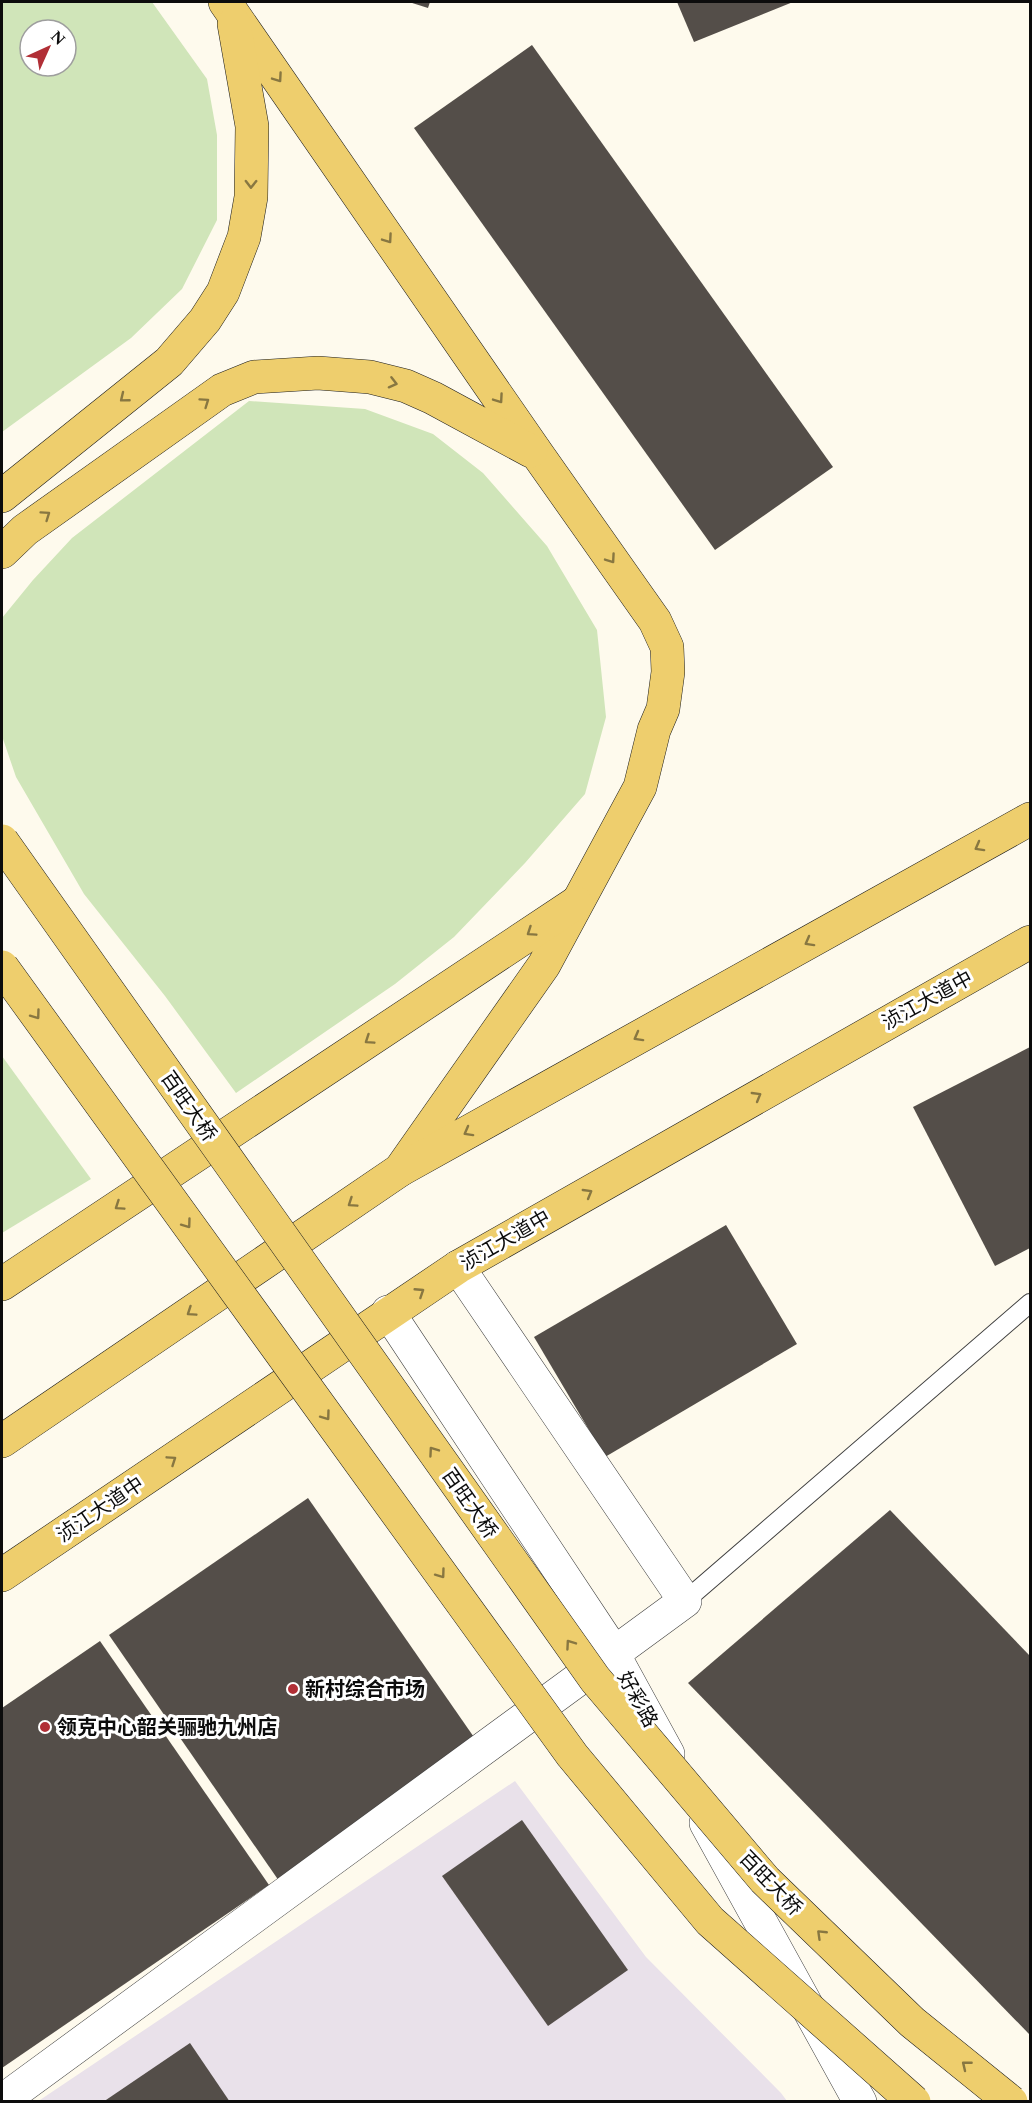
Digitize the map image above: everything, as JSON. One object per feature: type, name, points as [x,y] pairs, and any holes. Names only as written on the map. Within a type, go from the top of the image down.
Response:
[{"type":"main road","points":[[2,496],[169,362],[205,320],[223,292],[243,237],[251,197],[252,126],[229,7]]},
{"type":"main road","points":[[229,7],[655,621],[667,647],[668,672],[663,709],[654,730],[640,787],[544,965],[400,1170]]},
{"type":"main road","points":[[2,552],[25,530],[222,390],[254,377],[318,373],[370,377],[406,386],[433,398],[538,455]]},
{"type":"main road","points":[[2,1441],[400,1170],[1030,819]]},
{"type":"main road","name":"百旺大桥","points":[[2,841],[595,1679],[765,1881],[912,2022],[1011,2102]]},
{"type":"main road","points":[[2,1284],[580,900]]},
{"type":"main road","name":"浈江大道中","points":[[2,1575],[388,1312],[458,1267],[1030,942]]},
{"type":"main road","points":[[2,967],[572,1755],[710,1921],[914,2102]]},
{"type":"main road","points":[[2,1417],[42,1413]]},
{"type":"street","points":[[2,2101],[685,1601],[458,1267]]},
{"type":"street","name":"好彩路","points":[[388,1312],[606,1639],[860,2102]]},
{"type":"lane","points":[[685,1601],[1030,1303]]},
{"type":"shaded area","points":[[515,1781],[646,1957],[787,2101],[37,2102]]},
{"type":"green space","points":[[2,2],[152,2],[207,79],[217,135],[217,220],[182,289],[131,338],[2,432]]},
{"type":"green space","points":[[249,401],[365,409],[433,434],[483,473],[547,546],[597,630],[606,717],[585,794],[525,863],[454,937],[395,984],[236,1093],[165,996],[84,894],[16,777],[2,736],[2,618],[72,538]]},
{"type":"green space","points":[[2,1056],[91,1179],[2,1233]]},
{"type":"building","points":[[409,2],[430,2],[428,8]]},
{"type":"building","points":[[677,2],[793,2],[694,42]]},
{"type":"building","points":[[532,45],[833,467],[715,550],[414,128]]},
{"type":"building","points":[[1030,1047],[1030,1248],[995,1266],[913,1107]]},
{"type":"building","points":[[726,1225],[797,1344],[605,1457],[534,1337]]},
{"type":"building","name":"新村综合市场","points":[[308,1498],[478,1743],[279,1881],[109,1635]]},
{"type":"building","points":[[890,1510],[1030,1656],[1030,2035],[688,1683]]},
{"type":"building","points":[[100,1641],[269,1885],[2,2068],[2,1708]]},
{"type":"building","points":[[522,1820],[628,1970],[548,2026],[442,1876]]},
{"type":"building","points":[[190,2043],[230,2102],[103,2102]]},
{"type":"place","name":"新村综合市场","points":[[293,1689]]},
{"type":"place","name":"领克中心韶关骊驰九州店","points":[[45,1727]]}]
